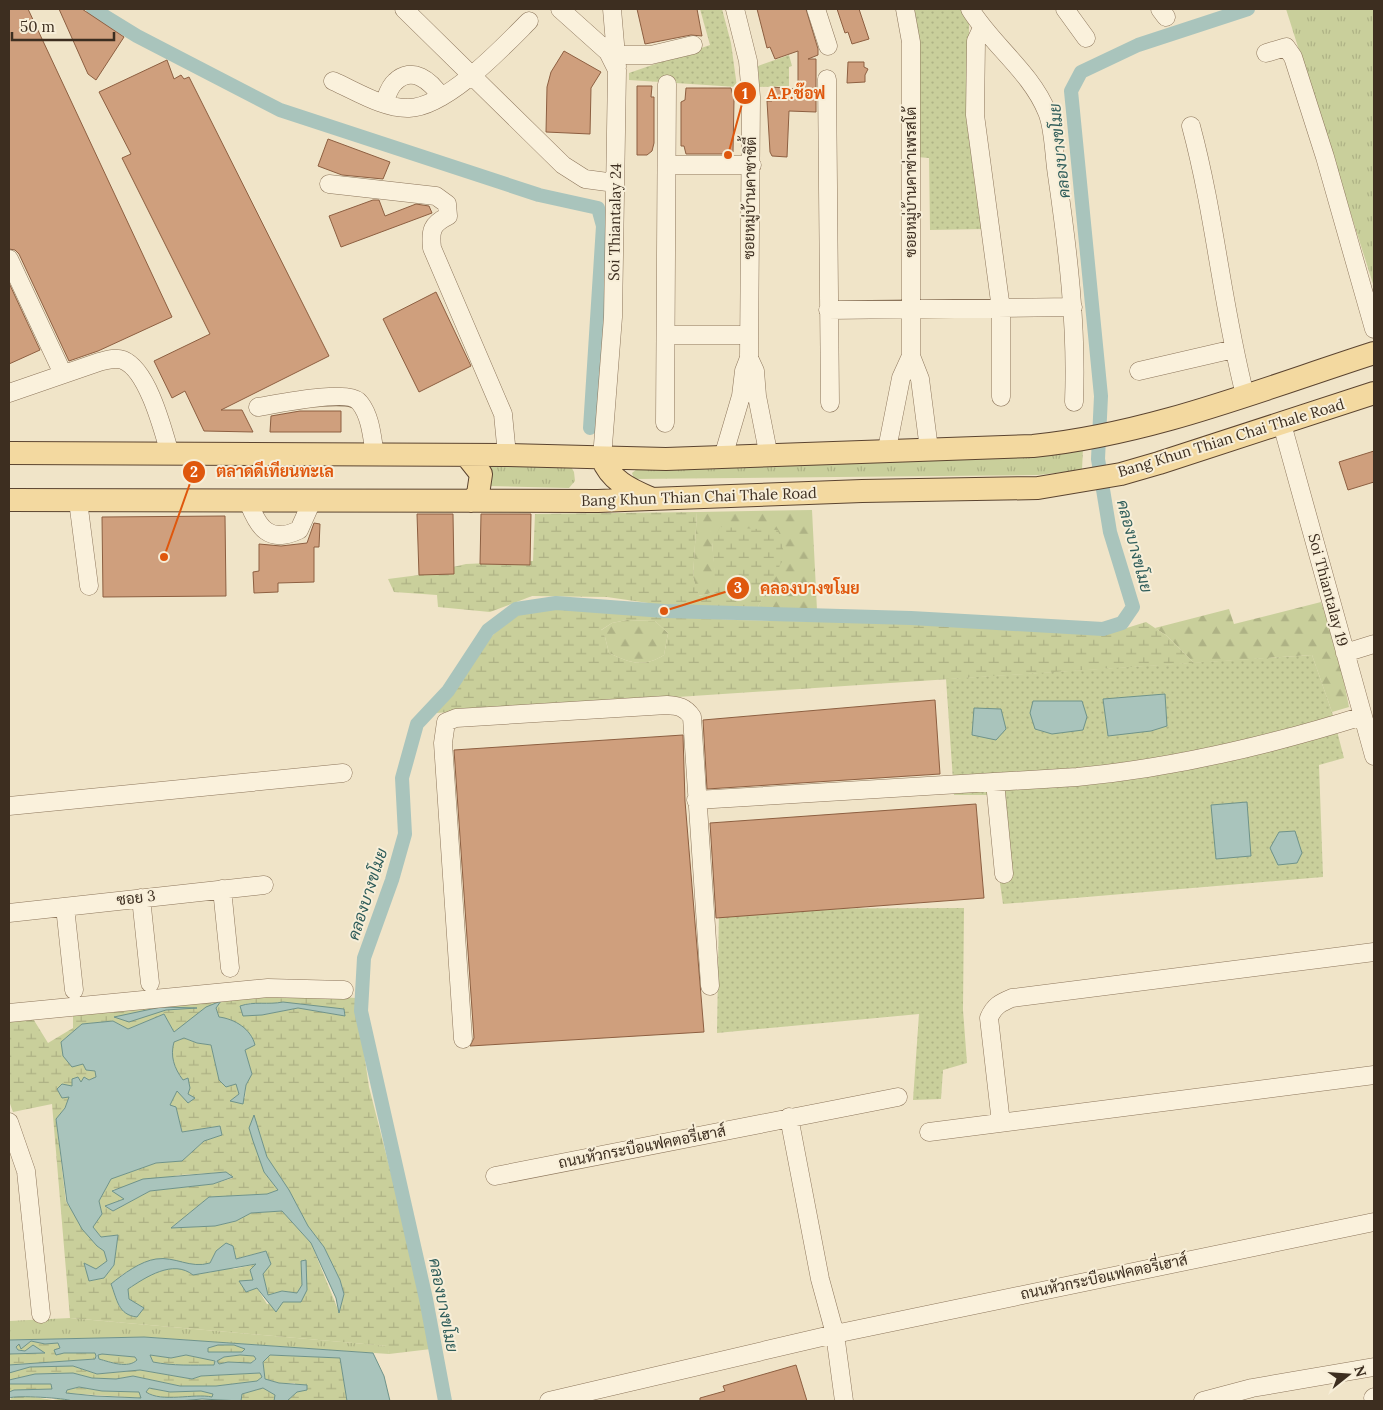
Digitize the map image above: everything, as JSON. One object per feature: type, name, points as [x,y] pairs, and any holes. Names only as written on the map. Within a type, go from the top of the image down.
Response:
[{"type":"main road","points":[[9,452],[508,455],[666,459],[769,456],[887,449],[1033,446],[1074,442],[1122,432],[1177,417],[1374,353]]},
{"type":"main road","name":"Bang Khun Thian Chai Thale Road","points":[[9,500],[471,501],[653,499],[862,491],[1038,488],[1069,485],[1121,474],[1374,393]]},
{"type":"main road","points":[[466,455],[481,474],[478,494],[471,501]]},
{"type":"main road","points":[[602,458],[607,472],[630,490],[653,499]]},
{"type":"street","points":[[404,9],[563,165],[585,179],[615,183]]},
{"type":"street","points":[[560,9],[617,62],[693,45]]},
{"type":"street","name":"Soi Thiantalay 24","points":[[602,458],[613,317],[617,62],[612,9]]},
{"type":"street","name":"ซอยหมู่บ้านคาซาซิตี้","points":[[723,457],[741,396],[744,371],[749,358],[752,165],[748,61],[735,9]]},
{"type":"street","points":[[816,9],[828,46]]},
{"type":"street","name":"ซอยหมู่บ้านคาซ่าเพรสโต้","points":[[905,9],[911,42],[911,356],[920,379],[929,449]]},
{"type":"street","points":[[970,9],[982,28],[1035,90],[1048,113],[1070,267],[1076,358],[1074,402]]},
{"type":"street","points":[[1064,9],[1086,38]]},
{"type":"street","points":[[333,81],[384,103],[410,108],[432,102],[472,76],[529,21]]},
{"type":"street","points":[[982,28],[976,41],[976,115],[1001,309],[1001,397]]},
{"type":"street","points":[[1266,52],[1286,47],[1293,56],[1325,157],[1374,329]]},
{"type":"street","points":[[384,103],[396,81],[406,75],[425,78],[441,96]]},
{"type":"street","points":[[827,79],[830,403]]},
{"type":"street","points":[[665,423],[667,84]]},
{"type":"street","points":[[1191,126],[1204,175],[1234,349],[1246,395]]},
{"type":"street","points":[[667,165],[752,165]]},
{"type":"street","points":[[329,184],[436,196],[447,204],[448,216],[435,223],[432,228],[432,248],[503,414],[508,455]]},
{"type":"street","points":[[9,259],[63,374]]},
{"type":"street","points":[[828,310],[1073,307]]},
{"type":"street","points":[[666,335],[748,336]]},
{"type":"street","points":[[1139,371],[1234,349]]},
{"type":"street","name":"ซอยหมู่บ้านคาซ่าเพรสโต้","points":[[887,449],[901,378],[911,356]]},
{"type":"street","name":"ซอยหมู่บ้านคาซาซิตี้","points":[[749,358],[755,370],[769,456]]},
{"type":"street","points":[[9,393],[113,359],[124,360],[137,373],[150,392],[170,454]]},
{"type":"street","points":[[258,407],[337,396],[351,396],[360,401],[367,416],[375,455]]},
{"type":"street","points":[[895,407],[924,407]]},
{"type":"street","points":[[735,415],[762,415]]},
{"type":"street","name":"Soi Thiantalay 19","points":[[1282,424],[1374,756]]},
{"type":"street","points":[[78,501],[89,586]]},
{"type":"street","points":[[248,501],[261,526],[272,535],[286,536],[299,530],[312,501]]},
{"type":"street","points":[[1345,653],[1374,644]]},
{"type":"street","points":[[463,1039],[443,743],[446,722],[456,718],[681,706],[692,717],[696,800],[710,986]]},
{"type":"street","points":[[696,800],[1077,777],[1138,771],[1280,740],[1363,716]]},
{"type":"street","points":[[9,806],[344,773]]},
{"type":"street","points":[[995,782],[1004,874]]},
{"type":"street","name":"ซอย 3","points":[[9,913],[264,885]]},
{"type":"street","points":[[222,889],[230,968]]},
{"type":"street","points":[[141,898],[150,983]]},
{"type":"street","points":[[65,908],[74,990]]},
{"type":"street","points":[[1000,1123],[989,1018],[993,1008],[1000,1003],[1012,998],[1374,952]]},
{"type":"street","points":[[9,1013],[268,988],[344,990]]},
{"type":"street","points":[[929,1132],[1374,1075]]},
{"type":"street","name":"ถนนหัวกระบือแฟคตอรี่เฮาส์","points":[[495,1176],[898,1097]]},
{"type":"street","points":[[789,1117],[820,1279],[835,1334],[844,1401]]},
{"type":"street","points":[[9,1122],[26,1171],[41,1314]]},
{"type":"street","name":"ถนนหัวกระบือแฟคตอรี่เฮาส์","points":[[550,1401],[835,1334],[1374,1222]]},
{"type":"street","points":[[1203,1401],[1252,1388],[1374,1367]]},
{"type":"green space","points":[[700,9],[722,9],[731,43],[737,87],[629,80],[629,73],[710,45]]},
{"type":"green space","points":[[912,9],[965,9],[969,24],[969,69],[985,229],[930,230],[929,158],[917,157],[917,23]]},
{"type":"green space","points":[[1286,9],[1374,9],[1374,287]]},
{"type":"green space","points":[[789,55],[792,66],[789,67],[789,86],[759,87],[758,66]]},
{"type":"green space","points":[[1083,448],[1082,470],[1038,475],[634,479],[632,473],[637,469]]},
{"type":"green space","points":[[570,465],[574,472],[575,481],[569,488],[488,486],[487,466]]},
{"type":"green space","points":[[812,510],[817,610],[758,607],[769,585],[712,542],[717,592],[698,596],[693,577],[697,512]]},
{"type":"green space","points":[[697,512],[693,577],[699,596],[716,592],[712,542],[720,527],[778,530],[785,556],[758,607],[662,605],[607,597],[532,596],[490,612],[438,607],[437,595],[394,592],[388,579],[419,575],[466,564],[533,561],[535,514]]},
{"type":"green space","points":[[1321,602],[1338,652],[1349,707],[1332,712],[1312,655],[1194,663],[1167,636],[1155,628],[1229,609],[1234,624]]},
{"type":"green space","points":[[552,608],[735,620],[887,623],[1089,633],[1117,631],[1146,622],[1167,636],[1194,663],[436,713],[486,643],[507,620],[517,613]],"holes":[[[627,620],[655,621],[668,633],[664,655],[650,662],[636,663],[609,653],[601,630],[612,623]]]},
{"type":"green space","points":[[627,620],[655,621],[668,633],[664,655],[650,662],[636,663],[609,653],[605,637],[600,631],[612,623]]},
{"type":"green space","points":[[1312,655],[1332,712],[1344,758],[1319,765],[1323,877],[1003,904],[987,795],[954,795],[946,679]]},
{"type":"green space","points":[[964,908],[963,1010],[967,1063],[943,1070],[941,1099],[913,1100],[919,1014],[717,1033],[719,909]]},
{"type":"green space","points":[[263,992],[356,998],[369,1087],[408,1240],[431,1349],[389,1354],[387,1346],[70,1318],[52,1104],[13,1112],[9,1101],[9,1019],[32,1017],[48,1043],[73,1028],[73,1013]],"holes":[[[220,1002],[216,1008],[219,1017],[248,1047],[245,1050],[252,1074],[246,1085],[245,1098],[230,1101],[239,1094],[236,1083],[219,1080],[211,1045],[197,1043],[184,1038],[174,1042],[172,1052],[175,1066],[183,1080],[188,1078],[188,1094],[177,1091],[169,1106],[176,1107],[182,1132],[220,1126],[222,1135],[204,1141],[182,1161],[156,1163],[111,1179],[99,1201],[102,1214],[93,1227],[101,1237],[118,1235],[114,1265],[104,1278],[90,1281],[84,1264],[96,1270],[107,1261],[104,1251],[97,1246],[66,1202],[56,1120],[68,1101],[72,1079],[84,1081],[96,1077],[95,1071],[61,1042],[82,1024],[113,1021],[128,1029],[164,1014],[174,1032]],[[250,1003],[344,1009],[345,1016],[298,1008],[262,1015],[240,1006]],[[254,1116],[267,1157],[289,1190],[308,1226],[324,1247],[340,1280],[344,1294],[339,1312],[311,1243],[282,1211],[251,1213],[236,1221],[215,1226],[171,1228],[209,1197],[267,1194],[278,1190],[264,1172]],[[226,1172],[233,1178],[213,1184],[150,1191],[113,1211],[105,1206],[125,1199],[112,1190],[179,1175]],[[216,1251],[235,1259],[266,1251],[263,1274],[268,1295],[282,1291],[297,1293],[302,1285],[301,1261],[307,1290],[283,1302],[267,1304],[257,1288],[240,1281],[253,1281],[257,1264],[234,1269],[228,1267],[208,1273],[175,1267],[148,1275],[128,1289],[129,1299],[119,1307],[117,1298],[121,1275],[156,1259],[197,1267],[210,1263]]]},
{"type":"green space","points":[[70,1318],[388,1346],[389,1354],[144,1337],[9,1340],[9,1321]]},
{"type":"green space","points":[[31,1341],[45,1344],[58,1342],[60,1348],[56,1355],[64,1353],[95,1353],[96,1356],[95,1359],[9,1365],[9,1354],[44,1353],[33,1345],[25,1351],[18,1350],[16,1346],[19,1344],[21,1348]]},
{"type":"green space","points":[[218,1345],[234,1345],[246,1349],[242,1352],[208,1352],[208,1348]]},
{"type":"green space","points":[[98,1355],[135,1357],[137,1360],[129,1364],[119,1364],[99,1359]]},
{"type":"green space","points":[[150,1355],[171,1358],[186,1355],[215,1361],[214,1365],[168,1364],[153,1362]]},
{"type":"green space","points":[[269,1355],[340,1358],[347,1401],[287,1401],[297,1392],[295,1383],[279,1383],[265,1379],[263,1362]]},
{"type":"green space","points":[[254,1356],[256,1358],[251,1363],[228,1362],[219,1364],[217,1361],[224,1357]]},
{"type":"green space","points":[[73,1366],[97,1374],[140,1370],[192,1379],[201,1376],[260,1373],[262,1377],[257,1381],[216,1386],[180,1386],[133,1376],[116,1379],[92,1378],[73,1373],[35,1374],[9,1380],[9,1373],[24,1368]]},
{"type":"green space","points":[[17,1382],[51,1384],[53,1389],[9,1392],[9,1384]]},
{"type":"green space","points":[[79,1387],[102,1391],[139,1392],[141,1398],[66,1393],[67,1390]]},
{"type":"green space","points":[[149,1388],[170,1392],[201,1391],[214,1394],[212,1397],[161,1397],[146,1392]]},
{"type":"green space","points":[[263,1388],[275,1395],[276,1400],[240,1400],[242,1394]]},
{"type":"green space","points":[[22,1395],[53,1400],[64,1398],[72,1401],[9,1401],[12,1397]]},
{"type":"water","points":[[1165,694],[1167,726],[1151,731],[1108,736],[1103,699]]},
{"type":"water","points":[[1033,701],[1082,701],[1087,717],[1083,730],[1052,734],[1035,729],[1030,713]]},
{"type":"water","points":[[974,708],[1001,709],[1006,729],[996,740],[972,735]]},
{"type":"water","points":[[1247,802],[1251,856],[1216,859],[1211,805]]},
{"type":"water","points":[[1295,831],[1302,853],[1297,863],[1278,865],[1270,848],[1279,832]]},
{"type":"water","points":[[221,1001],[216,1008],[219,1017],[231,1020],[242,1026],[250,1034],[255,1045],[245,1050],[252,1074],[246,1085],[243,1104],[230,1101],[239,1094],[236,1084],[226,1087],[219,1080],[211,1045],[197,1043],[184,1038],[174,1042],[172,1052],[175,1066],[183,1080],[188,1078],[190,1088],[188,1094],[195,1098],[188,1103],[177,1091],[170,1105],[176,1107],[182,1132],[220,1126],[222,1135],[204,1141],[182,1161],[156,1163],[111,1179],[99,1201],[102,1214],[93,1227],[101,1237],[118,1235],[114,1265],[104,1278],[89,1281],[84,1263],[96,1269],[107,1261],[104,1251],[82,1229],[67,1202],[56,1119],[65,1108],[69,1097],[62,1098],[57,1089],[62,1084],[72,1086],[72,1079],[78,1077],[81,1082],[84,1077],[89,1080],[96,1077],[95,1071],[86,1070],[83,1064],[72,1067],[63,1056],[61,1042],[82,1024],[113,1021],[128,1029],[164,1014],[174,1032],[206,1007]]},
{"type":"water","points":[[283,1002],[344,1009],[345,1016],[298,1008],[262,1015],[243,1016],[240,1006]]},
{"type":"water","points":[[161,1007],[197,1008],[166,1010],[129,1022],[114,1017]]},
{"type":"water","points":[[254,1115],[267,1157],[289,1190],[308,1226],[324,1247],[340,1280],[344,1294],[339,1313],[336,1298],[311,1243],[282,1211],[251,1213],[236,1221],[215,1226],[171,1228],[209,1197],[267,1194],[278,1190],[264,1172],[253,1141],[249,1128]]},
{"type":"water","points":[[226,1172],[233,1177],[213,1184],[150,1191],[113,1211],[105,1206],[124,1199],[112,1191],[143,1179]]},
{"type":"water","points":[[226,1243],[233,1246],[236,1259],[266,1251],[271,1264],[263,1274],[268,1295],[282,1291],[297,1293],[302,1285],[301,1261],[306,1260],[307,1290],[301,1302],[283,1302],[276,1312],[257,1288],[246,1292],[239,1281],[253,1280],[250,1270],[256,1264],[193,1275],[177,1269],[168,1269],[151,1275],[128,1289],[129,1299],[144,1308],[137,1317],[131,1316],[122,1310],[111,1284],[132,1268],[156,1259],[170,1259],[189,1264],[210,1263],[216,1251]]},
{"type":"water","points":[[144,1337],[373,1353],[384,1376],[390,1401],[347,1401],[340,1358],[270,1355],[263,1362],[265,1379],[279,1383],[307,1385],[307,1390],[297,1392],[287,1401],[274,1401],[275,1395],[263,1388],[242,1394],[241,1401],[202,1399],[179,1401],[72,1401],[41,1397],[9,1398],[9,1392],[14,1390],[52,1389],[51,1384],[9,1384],[9,1380],[35,1374],[73,1373],[92,1378],[116,1379],[133,1376],[180,1386],[216,1386],[257,1381],[262,1377],[260,1373],[201,1376],[192,1379],[140,1370],[97,1374],[73,1366],[30,1367],[9,1373],[9,1365],[95,1359],[96,1356],[95,1353],[64,1353],[56,1355],[54,1350],[60,1348],[58,1343],[45,1344],[31,1341],[21,1349],[19,1344],[16,1347],[18,1350],[25,1351],[33,1345],[45,1353],[9,1354],[9,1340]],"holes":[[[218,1345],[234,1345],[245,1349],[242,1352],[208,1352],[208,1348]],[[102,1354],[135,1357],[137,1360],[133,1363],[124,1364],[99,1359],[98,1355]],[[150,1355],[171,1358],[186,1355],[215,1361],[214,1365],[176,1365],[153,1362]],[[240,1355],[254,1356],[256,1359],[251,1363],[228,1362],[219,1364],[217,1361],[224,1357]],[[79,1387],[102,1391],[139,1392],[141,1398],[66,1393],[67,1390]],[[149,1388],[170,1392],[201,1391],[213,1394],[212,1397],[161,1397],[146,1392]]]},
{"type":"building","points":[[9,9],[28,9],[172,317],[98,351],[69,361],[19,254],[15,250],[9,249]]},
{"type":"building","points":[[59,9],[82,9],[124,37],[96,80],[88,74]]},
{"type":"building","points":[[637,9],[697,9],[702,36],[691,35],[645,44]]},
{"type":"building","points":[[757,9],[806,9],[818,49],[818,55],[808,59],[816,59],[816,112],[789,111],[787,157],[772,156],[770,152],[767,101],[772,101],[771,87],[798,89],[798,51],[775,59],[770,47],[767,48]]},
{"type":"building","points":[[837,9],[859,9],[869,39],[852,44],[848,32],[845,33]]},
{"type":"building","points":[[564,51],[601,72],[591,88],[590,134],[546,132],[547,87],[551,72]]},
{"type":"building","points":[[167,60],[174,79],[181,75],[184,79],[189,77],[329,356],[221,410],[242,410],[253,432],[204,431],[185,391],[172,398],[154,361],[210,334],[122,158],[131,154],[99,92]]},
{"type":"building","points":[[848,62],[864,62],[864,67],[868,69],[865,75],[865,82],[847,83]]},
{"type":"building","points":[[637,86],[652,86],[651,97],[654,97],[654,143],[652,151],[647,155],[637,155]]},
{"type":"building","points":[[686,88],[731,88],[734,100],[733,152],[728,154],[686,154],[684,146],[681,146],[681,102],[685,100]]},
{"type":"building","points":[[328,139],[390,162],[383,179],[342,175],[318,166]]},
{"type":"building","points":[[373,200],[379,200],[385,216],[416,204],[429,206],[432,213],[341,247],[329,216]]},
{"type":"building","points":[[9,283],[40,350],[9,364]]},
{"type":"building","points":[[436,292],[471,366],[419,392],[383,319]]},
{"type":"building","points":[[300,411],[341,411],[341,432],[270,432],[271,416]]},
{"type":"building","points":[[1374,451],[1374,482],[1348,490],[1339,462]]},
{"type":"building","points":[[417,514],[453,514],[454,574],[419,575]]},
{"type":"building","points":[[481,514],[531,514],[530,565],[480,564]]},
{"type":"building","points":[[225,516],[226,596],[103,597],[102,517]]},
{"type":"building","points":[[314,523],[320,524],[319,547],[314,547],[314,582],[278,583],[278,592],[254,593],[253,572],[259,571],[259,544],[281,546],[307,543]]},
{"type":"building","points":[[935,700],[940,774],[707,789],[703,720]]},
{"type":"building","points":[[683,735],[685,801],[704,1032],[470,1046],[474,1038],[454,750]]},
{"type":"building","points":[[976,804],[984,898],[716,918],[710,823]]},
{"type":"building","points":[[796,1365],[807,1401],[700,1401],[700,1398],[725,1391],[723,1386]]},
{"type":"waterway","points":[[93,9],[137,36],[280,110],[539,195],[598,208],[603,226],[590,428]]},
{"type":"waterway","name":"คลองบางขโมย","points":[[445,1401],[426,1299],[361,1011],[364,958],[392,880],[405,834],[402,778],[417,724],[448,691],[488,630],[516,609],[556,603],[664,611],[911,618],[1103,629],[1122,623],[1133,607],[1110,532],[1098,459],[1101,396],[1071,91],[1081,72],[1138,45],[1248,9]]},
{"type":"place","name":"A.P.ช๊อฟ","points":[[728,155]]},
{"type":"place","name":"ตลาดดีเทียนทะเล","points":[[164,557]]},
{"type":"place","name":"คลองบางขโมย","points":[[664,611]]}]
